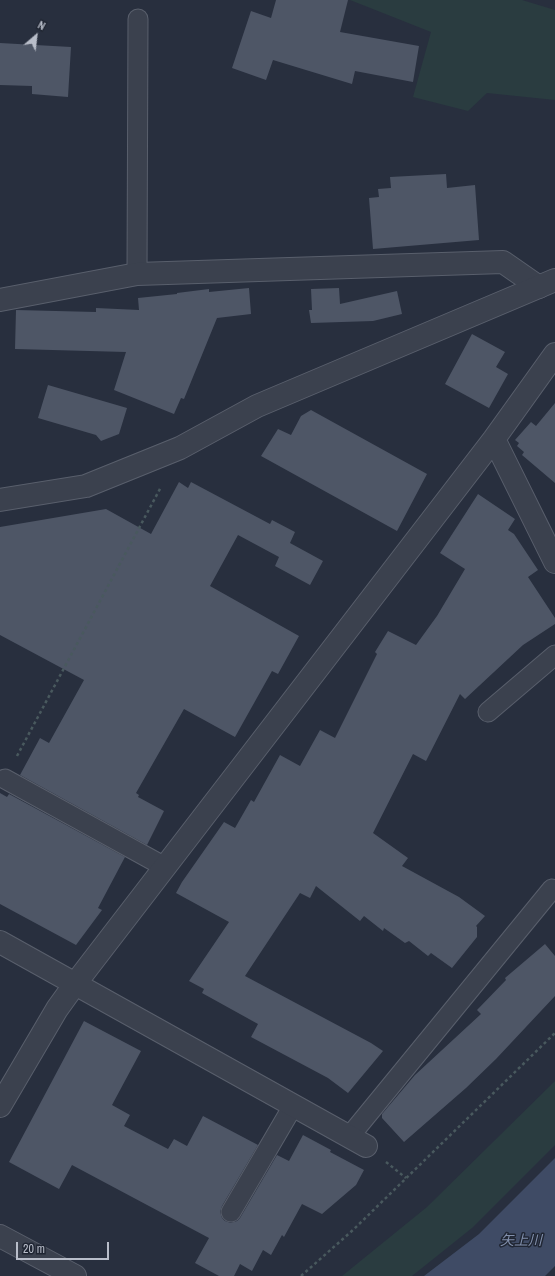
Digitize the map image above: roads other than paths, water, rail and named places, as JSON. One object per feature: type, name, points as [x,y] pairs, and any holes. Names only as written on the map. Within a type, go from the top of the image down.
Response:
[{"type":"street","points":[[0,300],[137,274],[503,262],[547,283]]},
{"type":"street","points":[[0,500],[86,486],[180,448],[257,406],[547,283]]},
{"type":"street","points":[[0,1106],[57,1009],[75,984],[494,439],[555,354]]},
{"type":"street","points":[[494,439],[555,562]]},
{"type":"street","points":[[0,942],[357,1141]]},
{"type":"street","points":[[0,1236],[75,1276]]},
{"type":"lane","points":[[137,274],[138,19]]},
{"type":"lane","points":[[488,712],[555,655]]},
{"type":"lane","points":[[5,778],[165,867]]},
{"type":"lane","points":[[357,1141],[552,889]]},
{"type":"lane","points":[[231,1212],[293,1106]]},
{"type":"water","name":"矢上川","points":[[555,1158],[555,1266],[545,1276],[424,1276],[479,1234]]}]
